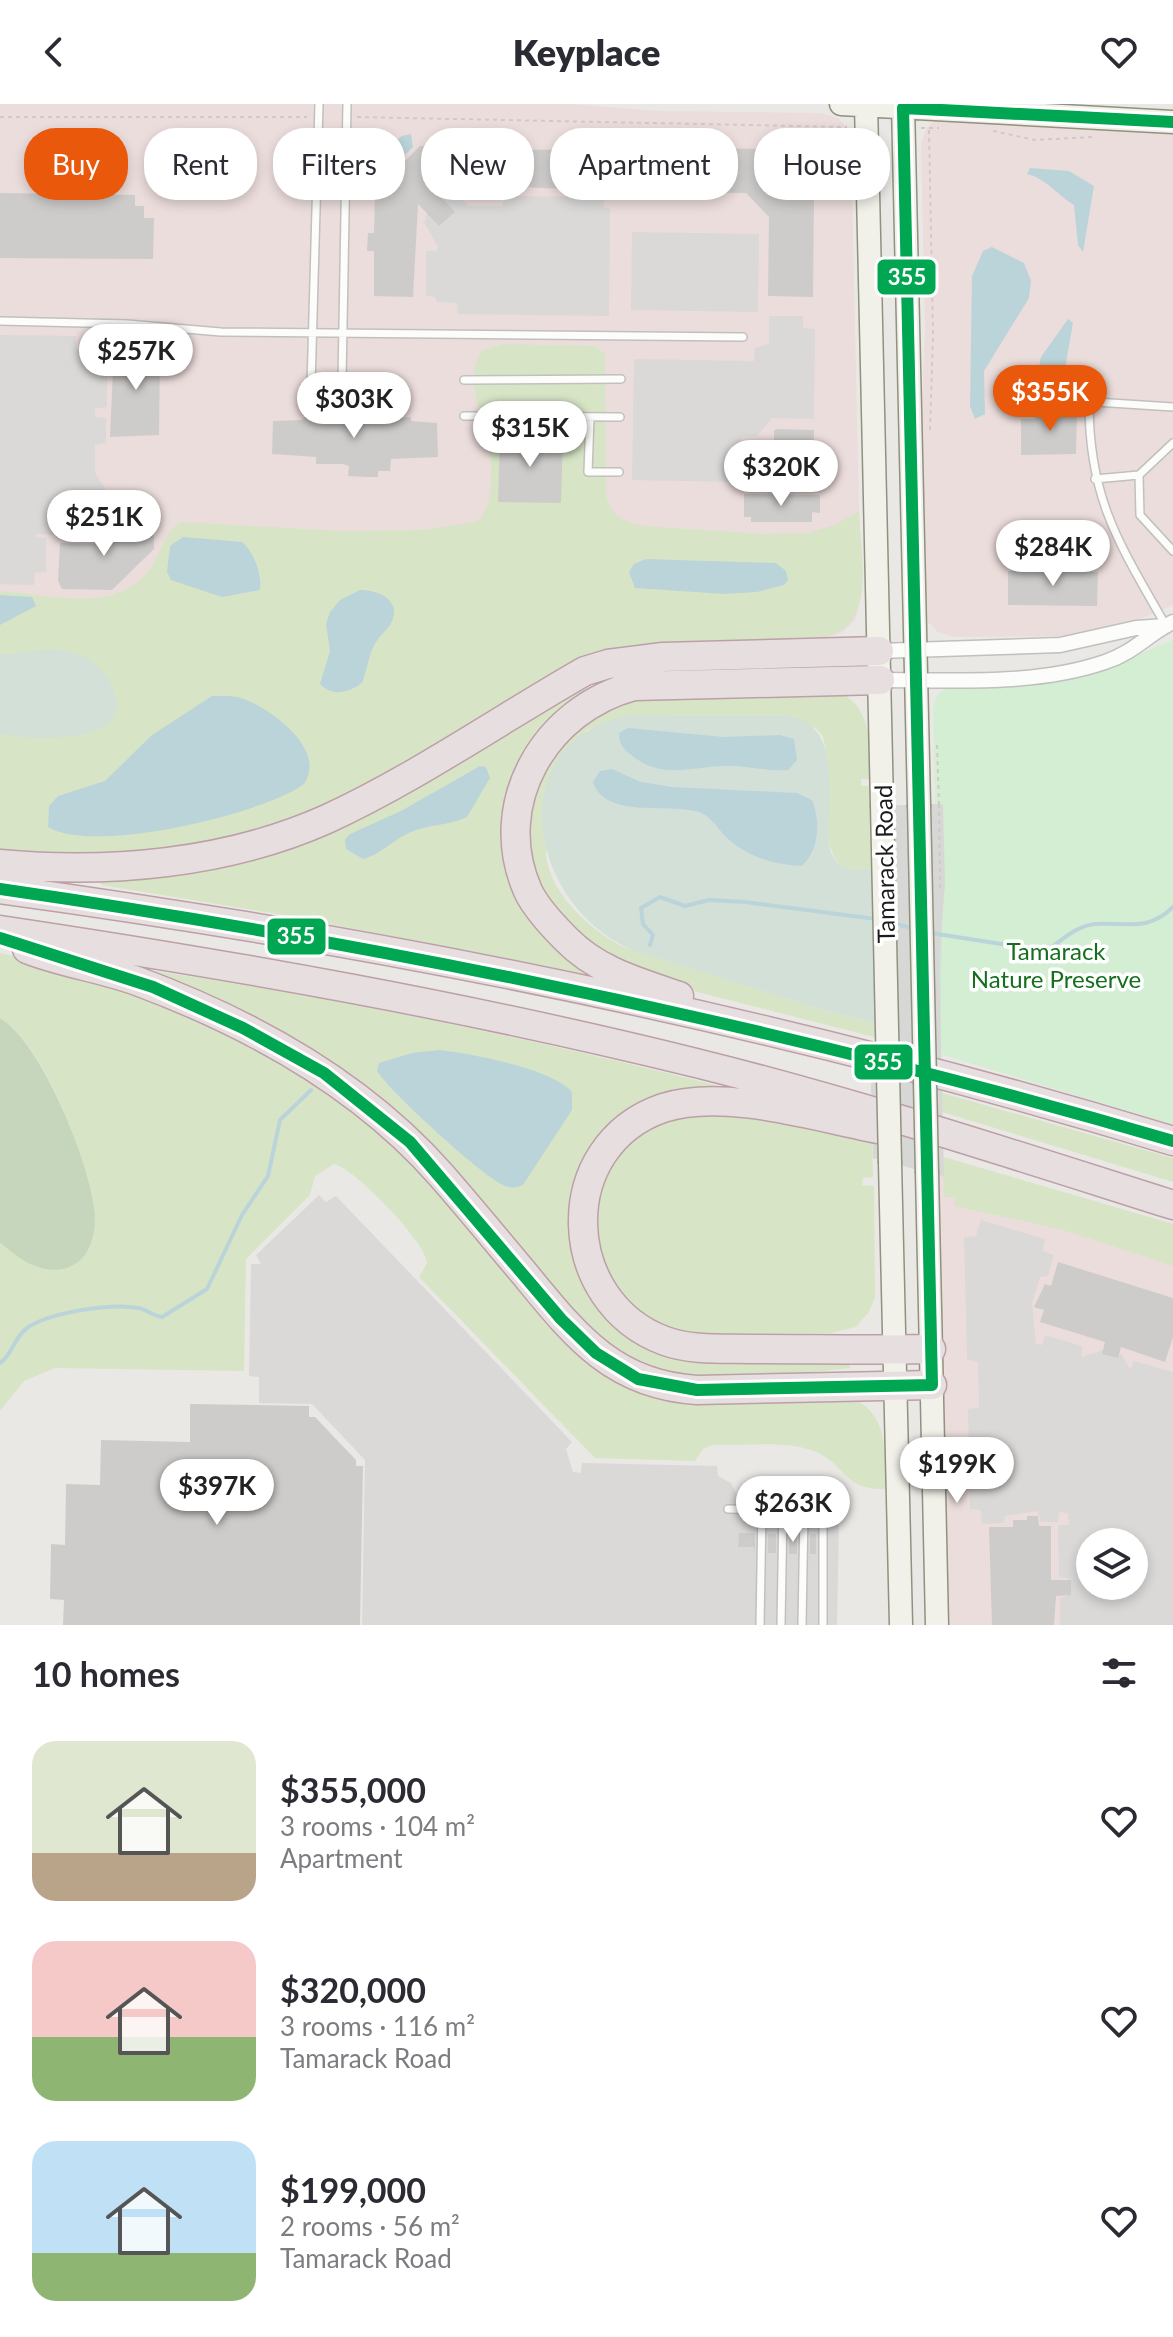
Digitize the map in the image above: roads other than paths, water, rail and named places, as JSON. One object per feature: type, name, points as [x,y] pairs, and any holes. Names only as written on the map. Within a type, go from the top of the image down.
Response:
[{"type":"highway","points":[[0,864],[136,867],[190,858],[290,832],[350,807],[585,671],[608,664],[663,657],[879,651]]},
{"type":"highway","points":[[859,1055],[600,967],[567,940],[529,892],[519,854],[517,819],[522,785],[540,751],[580,711],[616,691],[687,683],[880,680]]},
{"type":"highway","points":[[0,889],[211,920],[472,968],[859,1055],[1173,1141]]},
{"type":"highway","points":[[0,930],[255,969],[464,1009],[765,1081],[1173,1205]]},
{"type":"highway","points":[[0,938],[153,987],[274,1043],[336,1081],[410,1142],[561,1319],[596,1353],[623,1372],[664,1386],[697,1390],[932,1385]]},
{"type":"highway","points":[[931,1349],[693,1347],[662,1340],[638,1327],[606,1297],[586,1255],[582,1225],[585,1197],[602,1157],[625,1130],[649,1114],[673,1105],[709,1102],[794,1113],[1004,1152]]},
{"type":"street","points":[[841,104],[866,112],[1173,122]]},
{"type":"street","name":"Tamarack Road","points":[[866,112],[901,1625]]},
{"type":"street","name":"Tamarack Road","points":[[903,113],[916,680],[929,804],[927,1173],[937,1625]]},
{"type":"street","points":[[879,651],[1060,645],[1136,628],[1170,624]]},
{"type":"street","points":[[880,680],[1068,671],[1104,662],[1138,648],[1170,624]]},
{"type":"lane","points":[[319,104],[312,389],[335,393],[342,385],[347,104]]},
{"type":"lane","points":[[0,321],[312,334],[743,337]]},
{"type":"lane","points":[[464,380],[621,379]]},
{"type":"lane","points":[[1026,410],[1033,398],[1173,407]]},
{"type":"lane","points":[[1089,403],[1095,479],[1106,518],[1170,624]]},
{"type":"lane","points":[[464,416],[620,417]]},
{"type":"lane","points":[[590,417],[588,472],[619,472]]},
{"type":"lane","points":[[1095,479],[1139,475],[1173,443]]},
{"type":"lane","points":[[1139,475],[1140,515],[1173,551]]},
{"type":"lane","points":[[728,1509],[820,1512],[825,1521],[823,1625]]},
{"type":"lane","points":[[760,1625],[762,1510]]},
{"type":"lane","points":[[781,1625],[783,1510]]},
{"type":"lane","points":[[802,1625],[804,1511]]},
{"type":"water","points":[[411,134],[413,147],[405,155],[405,135]]},
{"type":"water","points":[[1030,168],[1069,171],[1094,186],[1083,252],[1078,245],[1074,205],[1046,183],[1027,174]]},
{"type":"water","points":[[992,247],[1024,263],[1031,281],[1029,298],[984,371],[985,414],[975,419],[970,406],[972,276],[983,251]]},
{"type":"water","points":[[1068,319],[1073,323],[1064,374],[1054,376],[1038,372],[1041,357]]},
{"type":"water","points":[[183,537],[242,542],[256,564],[260,590],[222,597],[171,580],[167,572],[170,546]]},
{"type":"water","points":[[646,559],[776,563],[786,571],[788,580],[784,585],[757,592],[724,594],[635,588],[629,572],[634,564]]},
{"type":"water","points":[[360,590],[387,598],[392,603],[394,617],[372,650],[362,683],[346,691],[330,691],[320,684],[330,651],[326,624],[330,612],[340,600]]},
{"type":"water","points":[[0,595],[32,597],[36,606],[0,625]]},
{"type":"water","points":[[212,696],[232,696],[256,704],[293,732],[308,758],[309,771],[304,784],[283,796],[217,818],[138,834],[70,834],[48,827],[49,806],[58,796],[105,781],[152,735]]},
{"type":"water","points":[[628,728],[724,737],[780,735],[794,739],[797,760],[788,770],[733,766],[676,770],[653,767],[625,750],[619,733]]},
{"type":"water","points":[[480,766],[486,767],[490,778],[467,817],[416,830],[363,859],[346,849],[345,839],[350,834],[401,811]]},
{"type":"water","points":[[612,769],[641,782],[672,787],[797,793],[812,800],[815,808],[817,835],[812,852],[802,866],[772,862],[735,845],[700,813],[610,801],[599,793],[593,782],[600,771]]},
{"type":"water","points":[[439,1050],[529,1069],[572,1092],[572,1110],[523,1185],[505,1186],[494,1180],[417,1114],[377,1071],[379,1063],[412,1053]]},
{"type":"waterway","points":[[650,945],[653,935],[643,924],[641,908],[660,897],[685,906],[709,900],[745,902],[876,919]]},
{"type":"waterway","points":[[931,933],[1046,951],[1082,927],[1146,923],[1173,907]]},
{"type":"waterway","points":[[892,923],[915,929]]},
{"type":"waterway","points":[[0,1363],[27,1328],[50,1317],[113,1307],[139,1308],[162,1317],[207,1289],[242,1215],[268,1176],[280,1120],[311,1090]]},
{"type":"park label","name":"Tamarack Nature Preserve","points":[[1056,964]]}]
